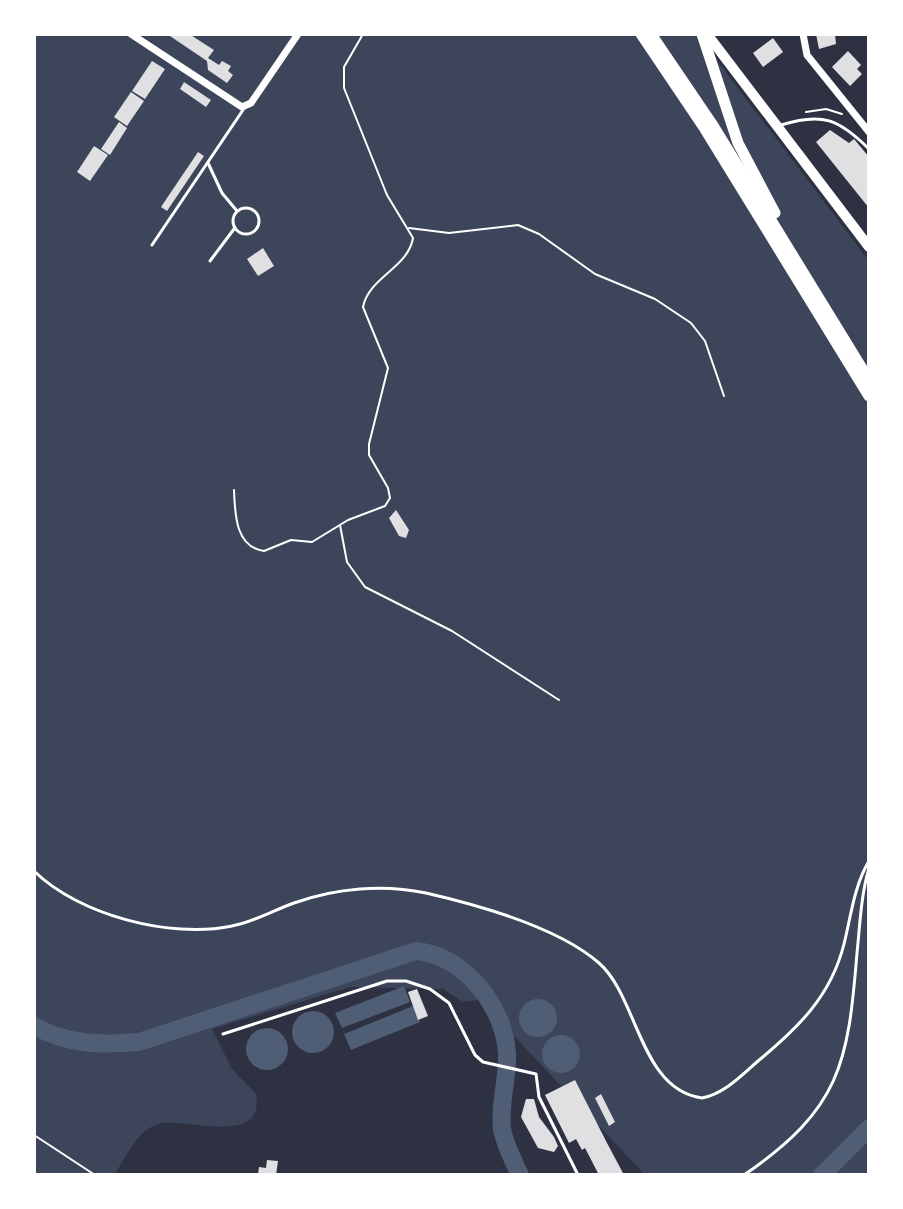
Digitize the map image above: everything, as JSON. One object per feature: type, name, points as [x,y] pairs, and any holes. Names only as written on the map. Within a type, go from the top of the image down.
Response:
[{"type":"highway","points":[[641,34],[705,129],[869,396]]},
{"type":"highway","points":[[651,34],[712,124],[869,380]]},
{"type":"highway","points":[[705,34],[738,143],[821,303]]},
{"type":"main road","points":[[705,34],[869,247]]},
{"type":"street","points":[[131,34],[244,107],[251,103],[298,34]]},
{"type":"street","points":[[803,34],[807,55],[869,132]]},
{"type":"lane","points":[[152,245],[244,107]]},
{"type":"lane","points":[[778,127],[803,118],[823,118],[848,130],[869,149]]},
{"type":"lane","points":[[208,163],[222,193],[237,211]]},
{"type":"lane","points":[[234,229],[250,234],[258,225],[258,217],[252,210],[237,211]]},
{"type":"lane","points":[[234,229],[232,221],[237,211]]},
{"type":"lane","points":[[210,261],[234,229]]},
{"type":"lane","points":[[34,871],[67,897],[94,911],[131,921],[175,926],[235,926],[308,899],[384,887],[425,893],[532,925],[577,947],[602,965],[661,1071],[679,1088],[702,1098],[721,1091],[778,1045],[819,1002],[840,958],[857,887],[869,861]]},
{"type":"lane","points":[[744,1175],[803,1129],[823,1104],[839,1073],[850,1034],[862,901],[869,868]]},
{"type":"lane","points":[[223,1034],[401,980],[425,986],[446,1000],[459,1018],[475,1055],[494,1066],[527,1069],[538,1076],[541,1100],[578,1175]]},
{"type":"path","points":[[234,490],[237,527],[259,551],[291,540],[312,542],[340,524],[385,506],[390,498],[388,488],[369,455],[388,368],[363,307],[371,288],[413,244],[387,195],[344,88],[344,67],[363,34]]},
{"type":"path","points":[[801,113],[821,109],[840,113]]},
{"type":"path","points":[[407,228],[449,233],[518,225],[539,234],[595,274],[646,294],[691,323],[705,341],[724,396]]},
{"type":"path","points":[[340,524],[347,562],[365,587],[452,631],[559,700]]},
{"type":"path","points":[[34,1135],[95,1175]]},
{"type":"shaded area","points":[[34,34],[697,34],[869,261],[869,1175],[645,1175],[480,1000],[463,1002],[443,989],[350,987],[212,1029],[232,1069],[256,1094],[256,1111],[248,1121],[219,1127],[158,1124],[137,1139],[114,1175],[34,1175]]},
{"type":"shaded area","points":[[404,986],[410,1002],[342,1028],[335,1013]]},
{"type":"shaded area","points":[[538,999],[551,1005],[557,1018],[551,1031],[538,1037],[525,1031],[519,1018],[525,1005]]},
{"type":"shaded area","points":[[413,1006],[420,1022],[351,1050],[344,1034]]},
{"type":"shaded area","points":[[313,1011],[328,1017],[334,1032],[328,1047],[313,1053],[298,1047],[292,1032],[298,1017]]},
{"type":"shaded area","points":[[267,1028],[282,1034],[288,1049],[282,1064],[267,1070],[252,1064],[246,1049],[252,1034]]},
{"type":"shaded area","points":[[561,1035],[574,1041],[580,1054],[574,1067],[561,1073],[548,1067],[542,1054],[548,1041]]},
{"type":"building","points":[[167,34],[189,34],[214,50],[208,58],[219,65],[222,61],[231,66],[228,71],[233,75],[227,83],[208,70],[207,61]]},
{"type":"building","points":[[816,34],[835,34],[836,44],[819,49]]},
{"type":"building","points":[[773,38],[783,52],[763,67],[753,53]]},
{"type":"building","points":[[848,51],[861,65],[857,69],[862,74],[850,86],[832,67]]},
{"type":"building","points":[[152,61],[165,69],[145,99],[132,91]]},
{"type":"building","points":[[184,82],[211,100],[206,107],[180,89]]},
{"type":"building","points":[[131,92],[144,101],[127,126],[114,117]]},
{"type":"building","points":[[119,122],[127,128],[110,155],[101,149]]},
{"type":"building","points":[[830,130],[849,143],[854,139],[869,157],[869,208],[816,142]]},
{"type":"building","points":[[94,146],[108,155],[90,181],[77,172]]},
{"type":"building","points":[[198,152],[204,156],[167,211],[161,207]]},
{"type":"building","points":[[263,248],[274,266],[258,276],[247,259]]},
{"type":"building","points":[[396,510],[409,530],[406,538],[399,536],[389,518]]},
{"type":"building","points":[[417,989],[428,1016],[418,1020],[408,992]]},
{"type":"building","points":[[575,1080],[624,1175],[599,1175],[585,1148],[582,1150],[576,1139],[569,1143],[545,1095]]},
{"type":"building","points":[[601,1094],[615,1122],[609,1126],[595,1098]]},
{"type":"building","points":[[526,1099],[534,1099],[539,1117],[558,1146],[554,1152],[538,1148],[521,1117]]},
{"type":"building","points":[[267,1160],[278,1161],[276,1175],[258,1175],[259,1167],[266,1168]]},
{"type":"waterway","points":[[34,1026],[59,1037],[85,1042],[139,1042],[416,951],[434,955],[450,962],[479,986],[499,1019],[507,1054],[502,1129],[520,1175]]},
{"type":"waterway","points":[[822,1175],[869,1128]]}]
